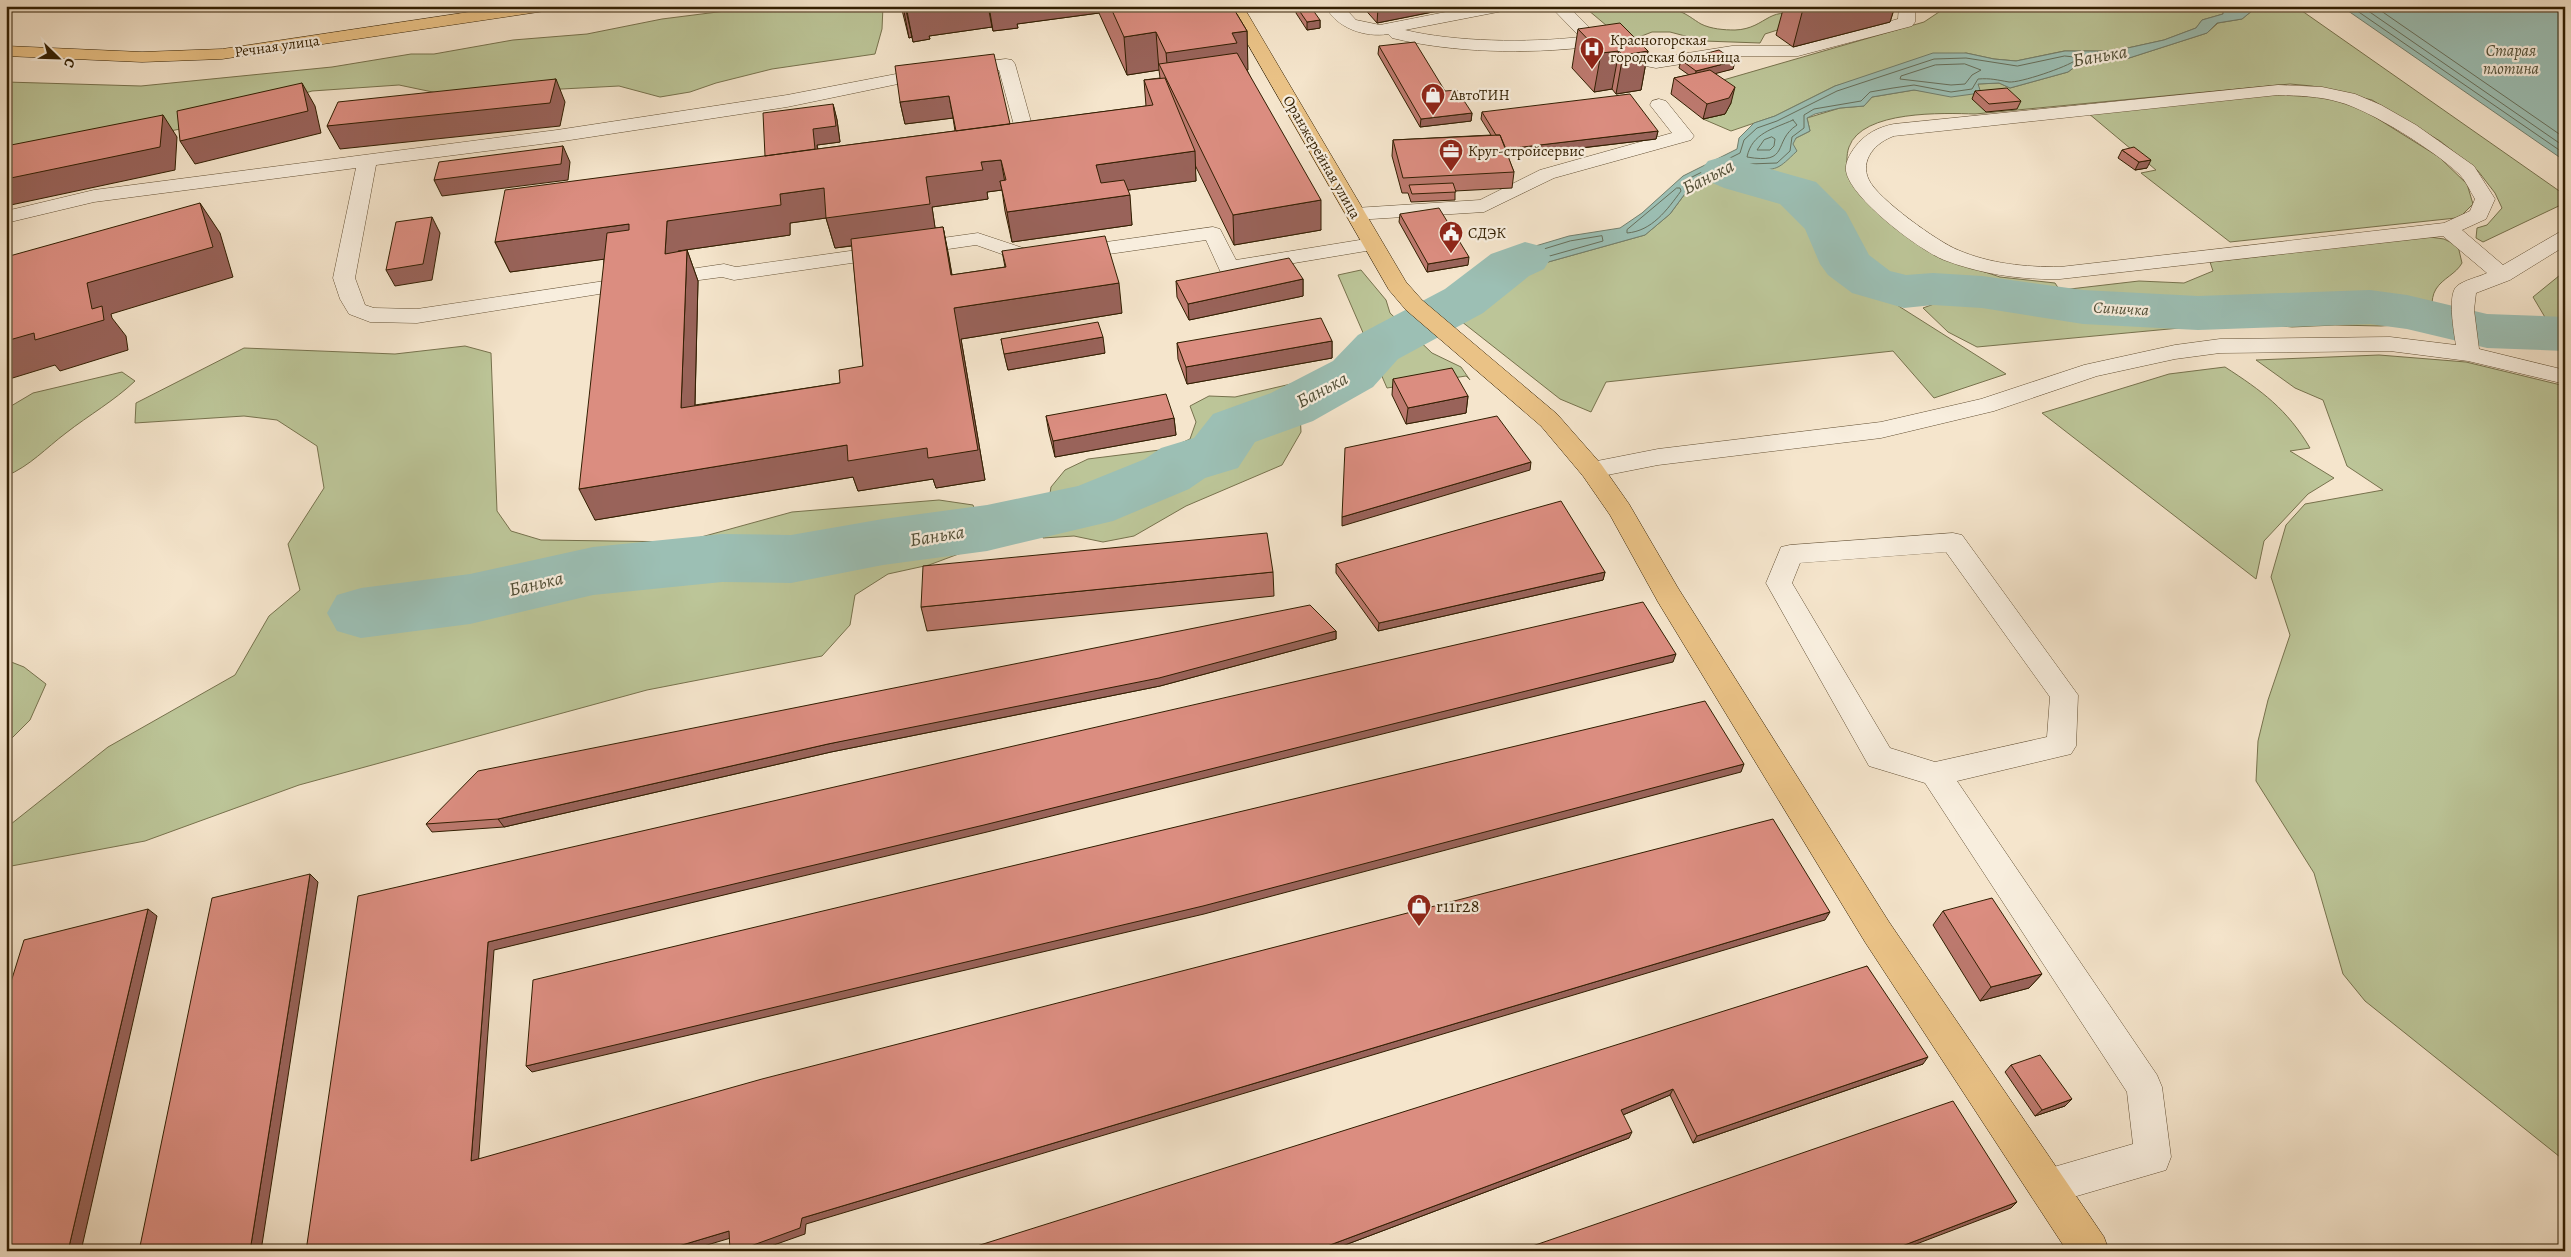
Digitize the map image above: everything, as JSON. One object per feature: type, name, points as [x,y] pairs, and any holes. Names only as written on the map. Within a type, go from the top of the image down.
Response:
[{"type":"main road","name":"Речная улица","points":[[6,52],[142,58],[222,54],[545,6]]},
{"type":"main road","name":"Оранжерейная улица","points":[[1234,6],[1338,180],[1355,214],[1397,285],[1414,305],[1549,420],[1592,470],[1620,510],[1668,594],[1878,932],[2090,1251]]},
{"type":"street","points":[[1334,7],[1350,24],[1380,30],[1503,6]]},
{"type":"street","points":[[1558,6],[1605,53],[1656,63],[1732,51],[1798,51],[1906,22],[1907,6]]},
{"type":"street","points":[[1393,28],[1398,34],[1424,40],[1541,47],[1593,41]]},
{"type":"street","points":[[6,217],[94,196],[557,136],[787,101],[922,74],[1006,64],[1025,136],[1064,131]]},
{"type":"street","points":[[2448,229],[2479,215],[2485,199],[2468,170],[2409,129],[2374,109],[2348,98],[2322,92],[2278,90],[1913,127],[1884,132],[1865,146],[1856,157],[1856,171],[1862,186],[1898,220],[1930,244],[1950,254],[2004,271],[2060,272],[2448,229],[2502,275]]},
{"type":"street","points":[[1355,214],[1484,206],[1547,174],[1684,136],[1660,105]]},
{"type":"street","points":[[367,160],[344,278],[351,299],[357,309],[370,315],[417,316],[618,285]]},
{"type":"street","points":[[677,277],[724,270],[734,274],[978,239],[1033,259],[1213,233],[1229,268],[1372,244]]},
{"type":"street","points":[[2467,346],[2463,310],[2465,290],[2502,275],[2565,237]]},
{"type":"street","points":[[1592,470],[1658,457],[1880,430],[1986,406],[2092,370],[2175,352],[2220,346],[2390,344],[2467,346],[2565,377]]},
{"type":"street","points":[[1935,774],[2061,746],[2064,695],[1953,542],[1790,554],[1779,583],[1880,758],[1935,774],[2144,1087],[2153,1157],[2046,1186]]},
{"type":"green space","points":[[765,6],[883,6],[882,29],[875,54],[772,69],[716,83],[690,92],[660,97],[619,86],[447,95],[399,85],[312,91],[191,127],[6,162],[6,82],[141,86],[332,67],[411,54],[434,54],[513,40],[587,34],[662,19]]},
{"type":"green space","points":[[1597,6],[1668,8],[1684,13],[1705,26],[1726,30],[1746,28],[1776,14],[1784,13],[1794,15],[1806,21],[1765,34],[1760,43],[1704,41],[1670,32],[1652,32],[1626,42],[1588,10]]},
{"type":"green space","points":[[1948,6],[2224,6],[2223,14],[2202,20],[2196,28],[2164,40],[2114,51],[2064,51],[2016,61],[1994,59],[1966,53],[1835,86],[1775,116],[1731,131],[1703,119],[1725,114],[1706,85],[1924,22]]},
{"type":"green space","points":[[2258,6],[2295,6],[2565,195],[2565,203],[2483,242],[2476,238],[2477,228],[2487,225],[2502,208],[2495,193],[2478,171],[2440,141],[2372,100],[2312,86],[2290,84],[1975,114],[1925,114],[1886,120],[1870,126],[1857,135],[1848,150],[1847,174],[1952,261],[2000,277],[2055,283],[2059,289],[2044,292],[2139,281],[2184,283],[2213,271],[2210,262],[2430,237],[2444,239],[2458,246],[2462,263],[2436,289],[2430,315],[2425,323],[2381,326],[2335,325],[2292,327],[2244,322],[1977,347],[1948,332],[1923,308],[1945,300],[2008,296],[1933,289],[1904,292],[1871,282],[1847,264],[1828,223],[1798,193],[1744,179],[1774,194],[1810,219],[1832,258],[1878,293],[2006,374],[1934,398],[1893,351],[1606,382],[1591,412],[1560,399],[1452,314],[1541,264],[1645,235],[1670,214],[1687,191],[1707,182],[1741,178],[1750,169],[1767,170],[1796,138],[1810,131],[1807,118],[1840,108],[1864,106],[1872,97],[1914,90],[1931,92],[1977,84],[1999,83],[2010,88],[2068,72],[2080,63],[2126,59],[2207,33],[2218,23],[2242,19]]},
{"type":"green space","points":[[2284,94],[2329,97],[2359,107],[2439,157],[2467,184],[2473,204],[2456,218],[2230,242],[2141,173],[2156,170],[2088,113]]},
{"type":"green space","points":[[1361,270],[1386,300],[1390,313],[1432,353],[1461,367],[1470,380],[1466,376],[1387,388],[1338,275]]},
{"type":"green space","points":[[2565,271],[2565,351],[2533,297]]},
{"type":"green space","points":[[465,346],[491,353],[497,511],[511,531],[541,540],[683,542],[792,512],[939,500],[973,505],[988,543],[929,565],[888,574],[855,595],[850,625],[822,656],[647,690],[299,785],[145,841],[6,867],[6,828],[108,747],[235,675],[269,616],[300,590],[288,544],[324,488],[317,446],[277,420],[244,416],[135,423],[136,403],[244,348],[395,354]]},
{"type":"green space","points":[[2379,355],[2466,362],[2565,386],[2565,1161],[2365,1001],[2343,974],[2314,873],[2256,781],[2258,741],[2268,700],[2290,635],[2271,577],[2286,525],[2305,504],[2383,490],[2347,466],[2323,400],[2295,388],[2256,360]]},
{"type":"green space","points":[[2225,367],[2251,384],[2273,402],[2292,422],[2310,448],[2290,451],[2334,478],[2308,494],[2264,541],[2256,579],[2042,413],[2169,374]]},
{"type":"green space","points":[[122,372],[135,381],[30,462],[6,476],[6,409],[33,393]]},
{"type":"green space","points":[[1308,380],[1312,397],[1300,413],[1301,432],[1282,465],[1186,506],[1134,536],[1103,542],[1074,536],[1043,538],[1051,487],[1065,470],[1088,459],[1168,449],[1190,439],[1196,422],[1190,406],[1209,396],[1235,397]]},
{"type":"green space","points":[[6,660],[24,667],[46,684],[30,720],[6,744]]},
{"type":"water","points":[[2224,6],[2258,6],[2242,19],[2217,23],[2207,33],[2126,59],[2080,63],[2068,72],[2010,88],[1999,83],[1978,84],[1980,90],[1973,94],[1951,97],[1914,90],[1872,97],[1864,106],[1840,108],[1815,114],[1807,118],[1810,131],[1796,138],[1793,144],[1797,151],[1777,168],[1766,170],[1750,169],[1745,176],[1707,182],[1687,191],[1670,214],[1645,235],[1541,264],[1452,314],[1436,300],[1532,247],[1569,236],[1620,228],[1642,213],[1683,176],[1737,149],[1739,138],[1754,123],[1775,116],[1835,86],[1933,53],[1966,53],[1994,59],[2016,61],[2065,51],[2114,51],[2164,40],[2196,28],[2202,20],[2223,14]]},
{"type":"water","name":"Старая плотина","points":[[2341,6],[2565,6],[2565,161]]},
{"type":"building","points":[[1110,6],[1232,6],[1247,31],[1232,33],[1237,43],[1166,53],[1156,32],[1124,37]]},
{"type":"building","points":[[1296,6],[1310,6],[1320,20],[1307,22]]},
{"type":"building","points":[[1799,6],[1814,6],[1803,9]]},
{"type":"building","points":[[1620,23],[1648,51],[1623,55],[1619,51],[1601,53],[1578,29]]},
{"type":"building","points":[[1415,42],[1445,91],[1457,90],[1472,113],[1421,119],[1379,46]]},
{"type":"building","points":[[1719,50],[1735,61],[1696,71],[1681,60]]},
{"type":"building","points":[[1237,53],[1321,200],[1233,215],[1159,64]]},
{"type":"building","points":[[994,54],[1010,124],[956,131],[949,96],[900,102],[895,66]]},
{"type":"building","points":[[1710,70],[1735,87],[1729,98],[1707,104],[1674,78]]},
{"type":"building","points":[[1165,78],[1195,151],[1096,165],[1101,183],[1124,180],[1130,195],[1007,212],[1000,181],[1006,180],[1001,160],[981,162],[983,170],[926,177],[930,204],[826,218],[824,188],[780,194],[781,205],[667,221],[665,254],[687,250],[681,408],[840,383],[839,370],[863,366],[851,239],[943,227],[951,275],[1006,267],[1002,251],[1105,236],[1119,283],[954,308],[978,450],[928,458],[927,448],[848,461],[847,445],[579,489],[607,233],[629,230],[629,224],[495,242],[505,190],[1153,105],[1144,80]]},
{"type":"building","points":[[556,79],[550,103],[327,126],[338,102]]},
{"type":"building","points":[[302,83],[308,111],[180,141],[177,111]]},
{"type":"building","points":[[2007,88],[2021,101],[1989,104],[1975,91]]},
{"type":"building","points":[[1630,94],[1658,131],[1506,149],[1500,135],[1496,135],[1482,112]]},
{"type":"building","points":[[833,104],[836,126],[813,129],[815,149],[765,156],[763,113]]},
{"type":"building","points":[[163,115],[160,147],[6,179],[6,146]]},
{"type":"building","points":[[1500,135],[1514,172],[1403,178],[1393,140]]},
{"type":"building","points":[[563,146],[561,164],[434,180],[439,162]]},
{"type":"building","points":[[2134,147],[2151,160],[2139,162],[2122,150]]},
{"type":"building","points":[[1453,183],[1456,192],[1412,194],[1409,185]]},
{"type":"building","points":[[200,203],[213,247],[87,283],[92,309],[102,306],[104,320],[35,340],[34,333],[6,341],[6,257]]},
{"type":"building","points":[[1439,208],[1469,257],[1428,264],[1400,214]]},
{"type":"building","points":[[432,217],[423,264],[386,270],[396,222]]},
{"type":"building","points":[[1289,258],[1303,279],[1188,304],[1176,281]]},
{"type":"building","points":[[1321,318],[1332,341],[1186,367],[1177,343]]},
{"type":"building","points":[[1098,322],[1103,337],[1004,354],[1001,339]]},
{"type":"building","points":[[1452,368],[1468,396],[1408,408],[1393,379]]},
{"type":"building","points":[[1166,394],[1174,418],[1053,441],[1046,416]]},
{"type":"building","points":[[1497,416],[1531,462],[1342,517],[1345,448]]},
{"type":"building","points":[[1561,501],[1605,572],[1379,623],[1336,564]]},
{"type":"building","points":[[1267,533],[1273,572],[921,607],[923,566]]},
{"type":"building","points":[[1643,602],[1676,654],[984,825],[488,942],[471,1161],[762,1079],[1773,819],[1830,912],[802,1218],[800,1228],[737,1251],[730,1251],[729,1231],[662,1251],[306,1251],[358,896]]},
{"type":"building","points":[[1310,605],[1336,631],[1159,678],[828,744],[498,819],[426,824],[478,771]]},
{"type":"building","points":[[1705,701],[1744,764],[1203,906],[526,1066],[533,980]]},
{"type":"building","points":[[310,874],[250,1251],[139,1251],[212,898]]},
{"type":"building","points":[[1992,898],[2042,974],[1991,987],[1943,911]]},
{"type":"building","points":[[148,909],[68,1251],[6,1251],[6,998],[24,940]]},
{"type":"building","points":[[1867,966],[1928,1057],[1697,1136],[1673,1089],[1621,1110],[1632,1132],[1314,1251],[961,1251]]},
{"type":"building","points":[[2040,1055],[2072,1099],[2042,1110],[2011,1065]]},
{"type":"building","points":[[1953,1101],[2017,1202],[1889,1251],[1518,1251]]},
{"type":"waterway","name":"Синичка","points":[[1725,171],[1741,178],[1798,193],[1828,223],[1847,264],[1871,282],[1904,292],[1933,289],[1982,292],[2083,307],[2198,313],[2370,307],[2407,312],[2487,331],[2565,334]]},
{"type":"waterway","name":"Банька","points":[[361,613],[470,599],[593,571],[722,558],[791,559],[883,542],[987,528],[1091,505],[1167,474],[1183,463],[1216,453],[1234,428],[1292,407],[1353,374],[1378,347],[1464,301],[1510,265],[1525,258]]},
{"type":"place","name":"Красногорская городская больница","points":[[1592,70]]},
{"type":"place","name":"АвтоТИН","points":[[1433,116]]},
{"type":"place","name":"Круг-стройсервис","points":[[1451,172]]},
{"type":"place","name":"СДЭК","points":[[1451,254]]},
{"type":"place","name":"r11r28","points":[[1419,927]]}]
